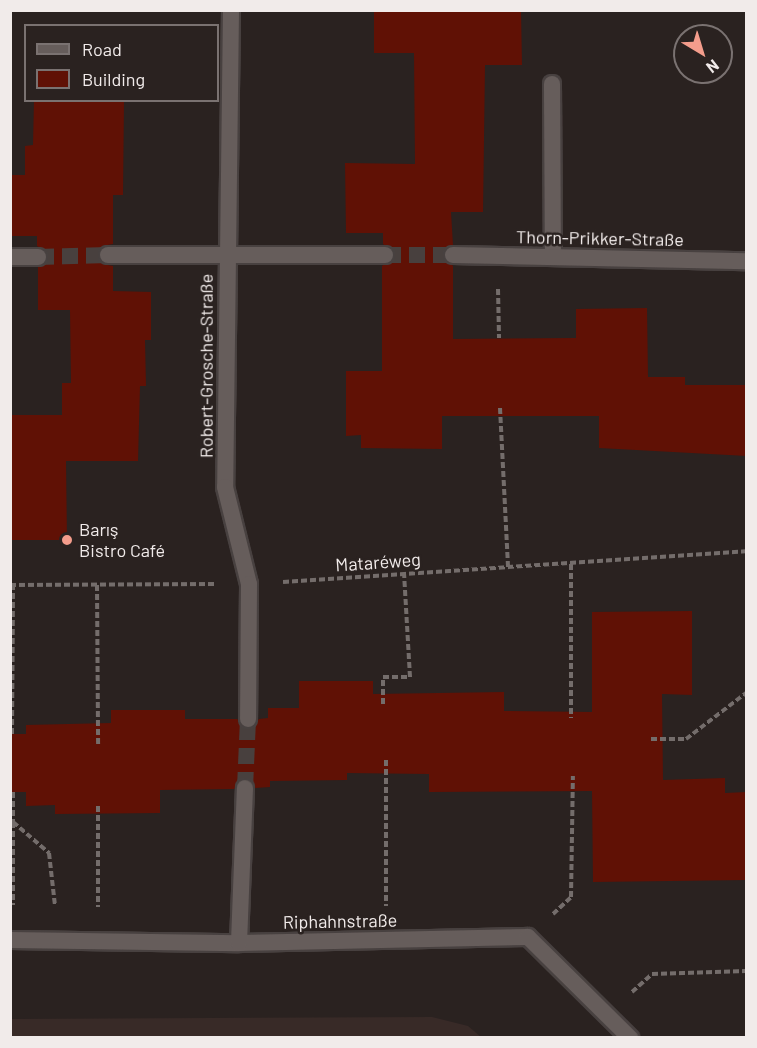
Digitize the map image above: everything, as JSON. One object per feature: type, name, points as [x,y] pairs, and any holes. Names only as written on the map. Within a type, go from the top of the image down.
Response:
[{"type":"street","name":"Robert-Grosche-Straße","points":[[231,10],[226,253],[225,487],[249,584],[248,719]]},
{"type":"street","points":[[552,84],[553,257]]},
{"type":"street","points":[[108,255],[226,253],[385,255]]},
{"type":"street","name":"Thorn-Prikker-Straße","points":[[453,255],[747,261]]},
{"type":"street","points":[[10,257],[38,257]]},
{"type":"street","points":[[239,943],[245,788]]},
{"type":"street","points":[[528,937],[630,1038]]},
{"type":"street","name":"Riphahnstraße","points":[[12,940],[239,943],[528,937]]},
{"type":"path","points":[[498,255],[499,338]]},
{"type":"path","points":[[500,408],[508,567]]},
{"type":"path","name":"Mataréweg","points":[[12,585],[249,584],[747,551]]},
{"type":"path","points":[[571,564],[571,718]]},
{"type":"path","points":[[383,704],[383,677],[410,677],[404,574]]},
{"type":"path","points":[[12,585],[12,734]]},
{"type":"path","points":[[98,585],[98,747]]},
{"type":"path","points":[[651,739],[686,739],[747,693]]},
{"type":"path","points":[[386,760],[386,940]]},
{"type":"path","points":[[528,937],[571,897],[573,776]]},
{"type":"path","points":[[12,940],[13,792]]},
{"type":"path","points":[[98,806],[98,941]]},
{"type":"path","points":[[13,822],[49,853],[56,940]]},
{"type":"path","points":[[607,1015],[652,974],[747,971]]},
{"type":"shaded area","points":[[432,1017],[468,1026],[481,1037],[10,1037],[11,1019]]},
{"type":"building","points":[[374,10],[521,10],[522,65],[485,65],[483,212],[451,212],[453,245],[443,254],[453,266],[453,339],[576,338],[576,309],[647,308],[648,377],[685,377],[685,385],[747,385],[747,456],[599,448],[599,416],[442,416],[442,449],[361,448],[361,435],[346,436],[346,371],[382,371],[382,266],[395,254],[383,244],[383,233],[346,233],[345,163],[415,164],[414,53],[374,53]]},
{"type":"building","points":[[34,102],[124,102],[123,195],[113,195],[113,244],[102,246],[98,256],[102,264],[113,266],[113,291],[151,292],[151,340],[145,340],[146,386],[140,386],[138,461],[66,461],[67,540],[10,540],[10,415],[62,415],[62,383],[71,383],[70,310],[38,310],[38,267],[47,263],[47,252],[37,246],[37,236],[12,236],[10,175],[25,175],[25,146],[33,145]]},
{"type":"building","points":[[692,611],[692,695],[662,694],[663,780],[725,778],[725,793],[747,792],[747,880],[593,882],[592,791],[429,792],[429,774],[347,773],[347,780],[270,781],[270,787],[255,788],[245,778],[234,789],[160,790],[160,813],[55,814],[55,805],[26,806],[26,792],[10,792],[10,734],[26,734],[26,725],[111,723],[111,710],[185,710],[185,719],[237,719],[249,729],[259,719],[268,718],[268,708],[299,708],[299,681],[373,681],[373,694],[504,692],[504,711],[592,712],[592,612]]},
{"type":"tunnel","points":[[38,257],[108,255]]},
{"type":"tunnel","points":[[385,255],[453,255]]},
{"type":"tunnel","points":[[245,788],[248,719]]},
{"type":"place","name":"Barış Bistro Café","points":[[67,540]]}]
